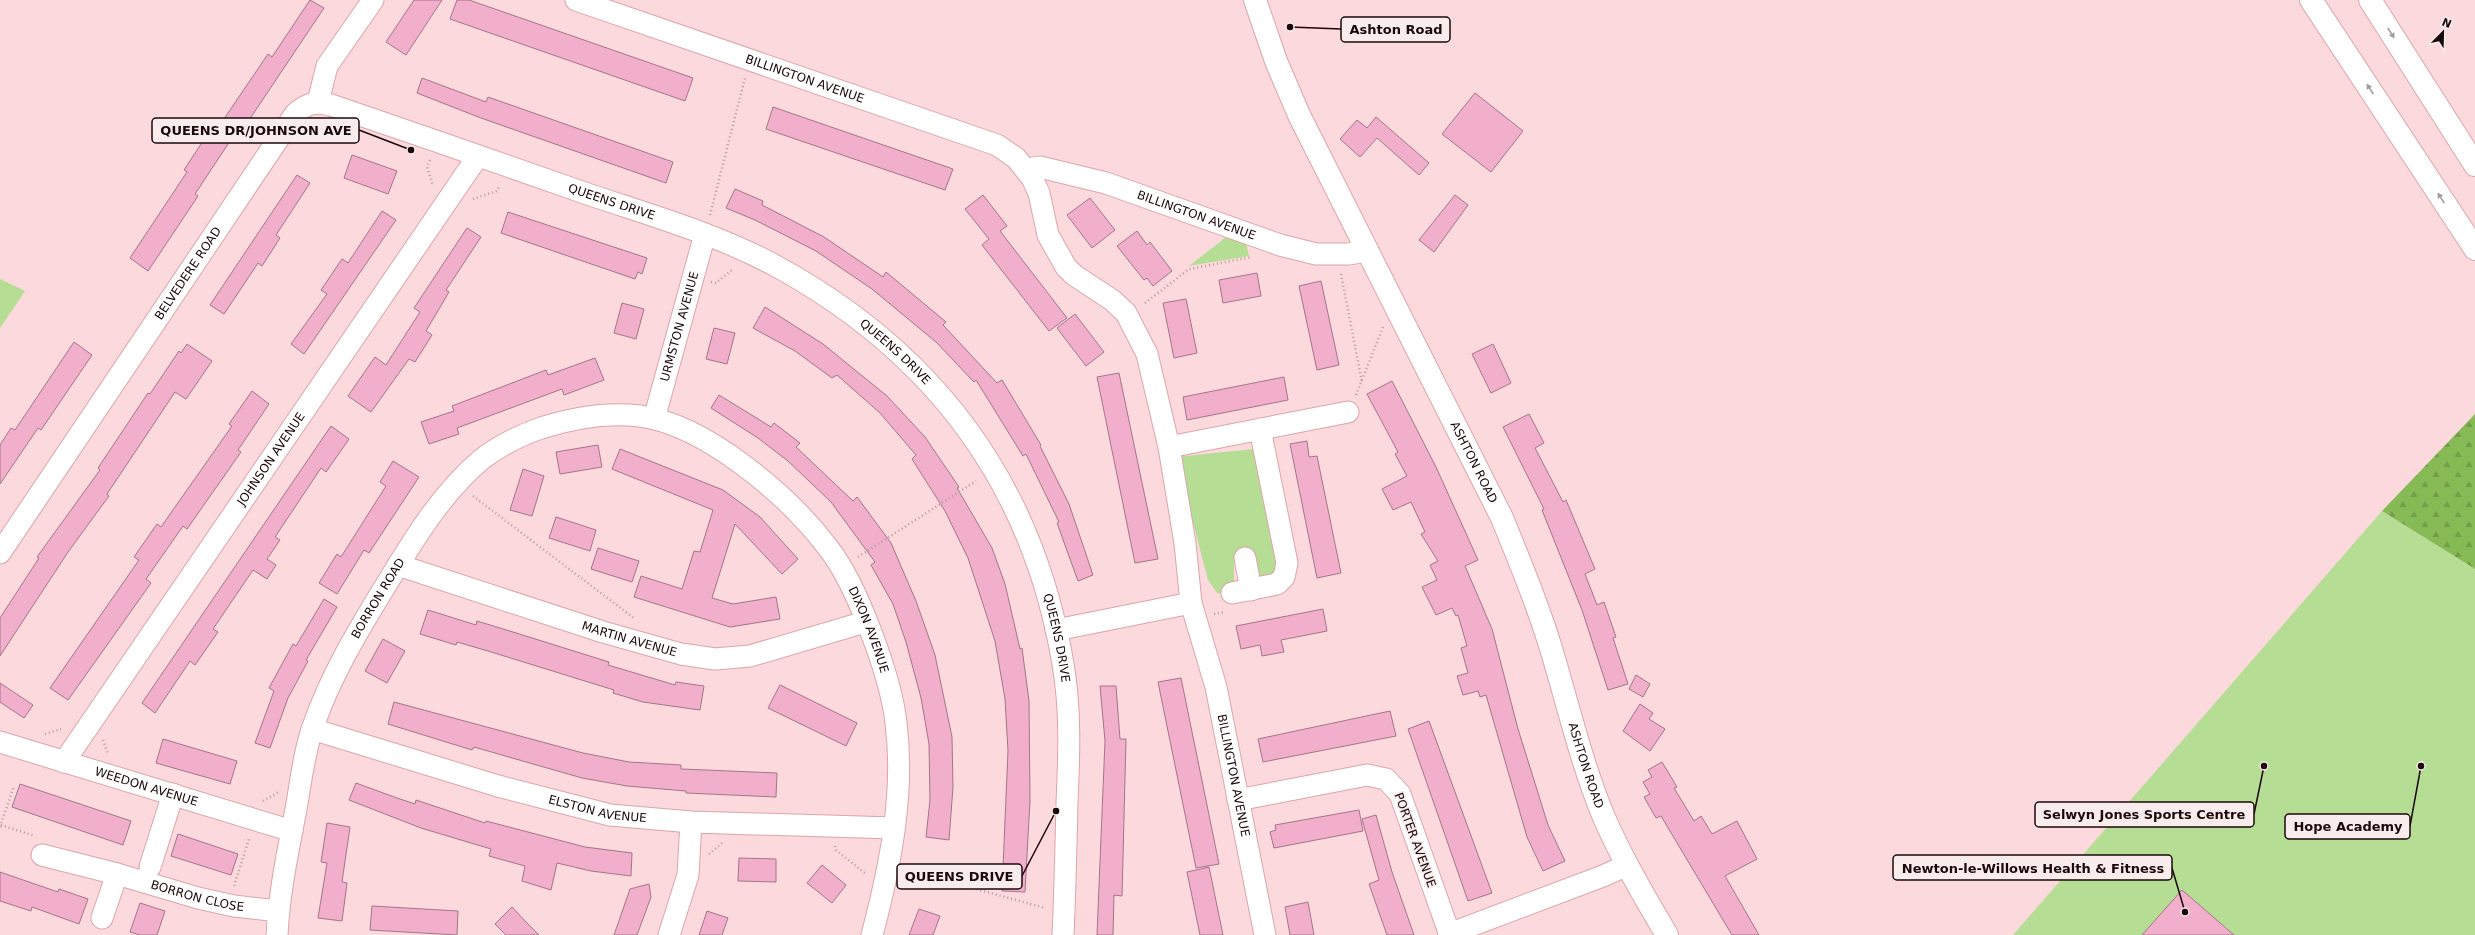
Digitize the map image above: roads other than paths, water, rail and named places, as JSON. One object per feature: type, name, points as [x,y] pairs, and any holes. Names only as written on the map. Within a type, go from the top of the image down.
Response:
[{"type":"main road","name":"ASHTON ROAD","points":[[1255,0],[1276,61],[1299,115],[1475,461],[1508,532],[1549,641],[1588,773],[1603,816],[1627,865],[1667,935]]},
{"type":"main road","points":[[2311,0],[2475,249]]},
{"type":"main road","points":[[2370,0],[2475,165]]},
{"type":"main road","points":[[2437,105],[2475,156]]},
{"type":"street","points":[[318,102],[327,66],[373,0]]},
{"type":"street","name":"BILLINGTON AVENUE","points":[[576,0],[997,146],[1016,158],[1027,169],[1039,193],[1048,234],[1066,267],[1074,275],[1112,300],[1126,313],[1142,340],[1147,354],[1169,447],[1185,543],[1193,610],[1216,687],[1265,935]]},
{"type":"street","name":"QUEENS DRIVE","points":[[318,102],[704,234],[774,265],[848,312],[894,348],[941,395],[983,452],[1018,515],[1031,546],[1056,630],[1064,665],[1069,753],[1063,935]]},
{"type":"street","name":"BELVEDERE ROAD","points":[[0,552],[295,114],[303,106],[318,102]]},
{"type":"street","name":"JOHNSON AVENUE","points":[[64,762],[478,156]]},
{"type":"street","name":"BILLINGTON AVENUE","points":[[1027,169],[1040,167],[1106,183],[1251,234],[1316,254],[1337,254],[1368,251]]},
{"type":"street","name":"URMSTON AVENUE","points":[[654,419],[704,234]]},
{"type":"street","points":[[1169,447],[1348,412]]},
{"type":"street","name":"BORRON ROAD","points":[[277,935],[278,911],[312,729],[328,688],[363,622],[426,522],[456,484],[483,458],[508,443],[539,429],[567,421],[601,416],[638,415],[654,419]]},
{"type":"street","name":"DIXON AVENUE","points":[[654,419],[682,429],[735,459],[782,497],[829,548],[855,594],[889,684],[897,724],[898,766],[894,828],[872,935]]},
{"type":"street","points":[[1245,558],[1242,592],[1278,584],[1284,577],[1288,563],[1260,429]]},
{"type":"street","name":"MARTIN AVENUE","points":[[398,565],[603,632],[681,654],[715,659],[750,656],[865,622]]},
{"type":"street","points":[[1056,630],[1193,610]]},
{"type":"street","name":"ELSTON AVENUE","points":[[312,729],[562,804],[610,815],[691,822],[894,828]]},
{"type":"street","name":"WEEDON AVENUE","points":[[0,742],[292,831]]},
{"type":"street","name":"PORTER AVENUE","points":[[1238,800],[1367,775],[1386,779],[1400,794],[1450,934],[1603,876],[1627,865]]},
{"type":"street","points":[[150,867],[173,794]]},
{"type":"street","points":[[669,935],[682,898],[688,875],[691,822]]},
{"type":"street","name":"BORRON CLOSE","points":[[42,855],[97,868],[198,898],[234,906],[278,911]]},
{"type":"street","points":[[102,918],[117,874]]},
{"type":"place","name":"Ashton Road","points":[[1290,27]]},
{"type":"place","name":"QUEENS DR/JOHNSON AVE","points":[[411,150]]},
{"type":"place","name":"Selwyn Jones Sports Centre","points":[[2264,766]]},
{"type":"place","name":"Hope Academy","points":[[2421,766]]},
{"type":"place","name":"QUEENS DRIVE","points":[[1056,811]]},
{"type":"place","name":"Newton-le-Willows Health & Fitness","points":[[2185,912]]}]
